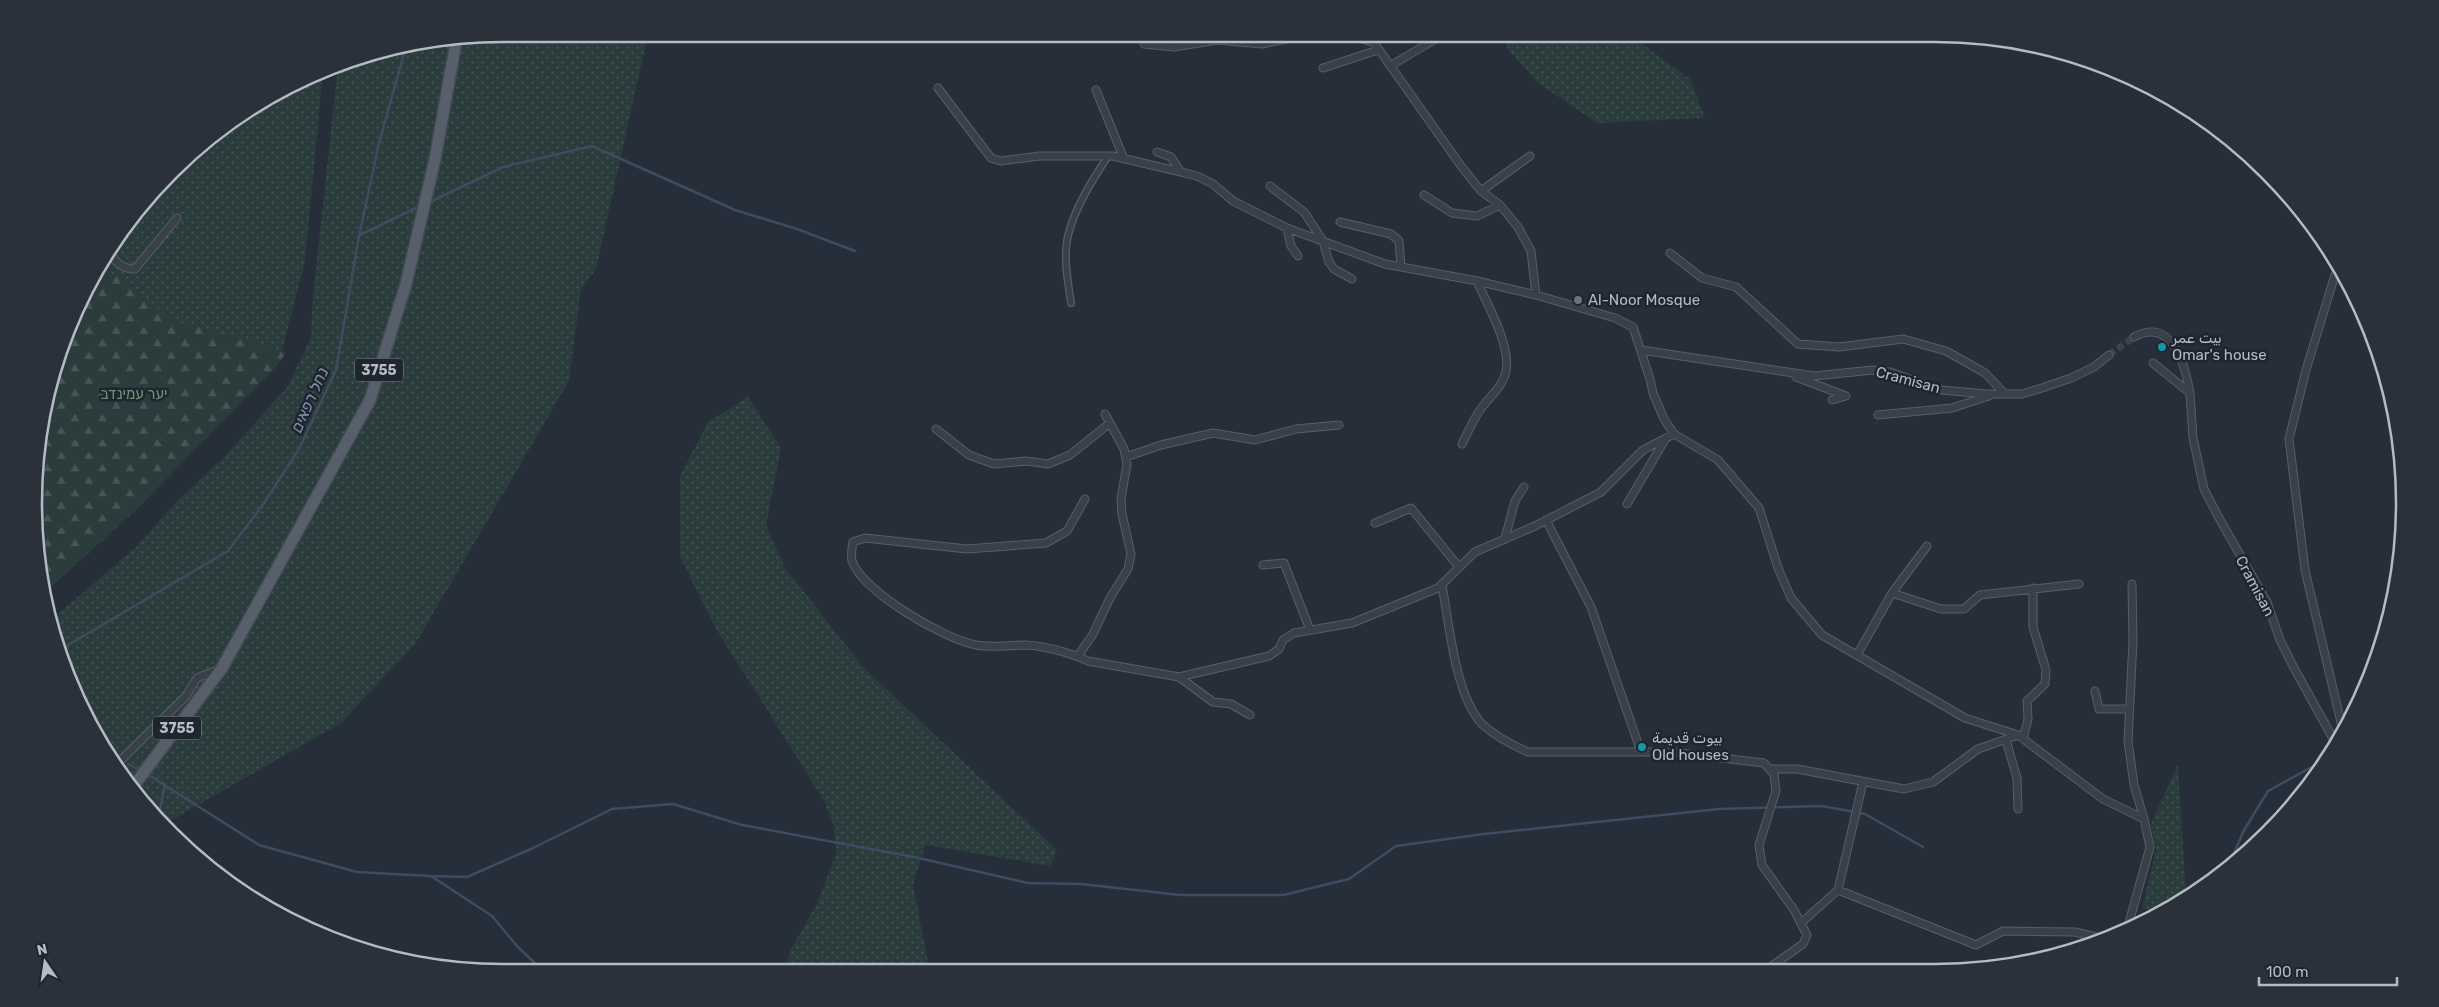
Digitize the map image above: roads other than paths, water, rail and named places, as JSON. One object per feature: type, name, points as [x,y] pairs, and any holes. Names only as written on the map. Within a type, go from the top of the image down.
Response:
[{"type":"main road","name":"3755","points":[[136,782],[222,668],[370,400],[406,284],[435,159],[456,45]]},
{"type":"street","points":[[1144,44],[1174,47],[1205,42]]},
{"type":"street","points":[[1240,42],[1262,44],[1272,42]]},
{"type":"street","points":[[1372,42],[1481,191],[1500,205],[1518,228],[1531,251],[1536,295]]},
{"type":"street","points":[[1390,66],[1430,42]]},
{"type":"street","points":[[1323,68],[1378,50]]},
{"type":"street","points":[[938,88],[991,158],[1001,161],[1040,156],[1108,156],[1197,176],[1214,184],[1233,201],[1287,228],[1385,264],[1476,281],[1536,295],[1615,318],[1633,327],[1653,393],[1674,434],[1718,460],[1759,508],[1778,568],[1791,598],[1822,635],[1965,718],[2020,737],[2103,798],[2144,819]]},
{"type":"street","points":[[1096,90],[1124,159]]},
{"type":"street","points":[[1157,152],[1171,157],[1181,172]]},
{"type":"street","points":[[1071,303],[1067,265],[1067,237],[1088,187],[1108,156]]},
{"type":"street","points":[[1481,191],[1530,156]]},
{"type":"street","points":[[1270,186],[1304,212],[1323,241],[1329,262],[1334,269],[1352,279]]},
{"type":"street","points":[[1424,195],[1452,213],[1477,216],[1500,205]]},
{"type":"street","points":[[114,257],[126,269],[135,269],[177,218]]},
{"type":"street","points":[[1340,222],[1391,234],[1399,240],[1401,267]]},
{"type":"street","points":[[1287,228],[1291,246],[1298,256]]},
{"type":"street","points":[[1670,253],[1702,278],[1736,287],[1798,344],[1839,347],[1903,339],[1946,351],[1985,373],[2005,394]]},
{"type":"street","points":[[2335,274],[2306,370],[2288,439],[2305,570],[2341,722]]},
{"type":"street","points":[[1462,444],[1481,408],[1492,396],[1506,371],[1502,341],[1492,311],[1476,281]]},
{"type":"street","name":"Cramisan","points":[[2134,336],[2150,331],[2160,333],[2177,350],[2184,365],[2190,393],[2193,438],[2204,489],[2267,602],[2280,640],[2333,738]]},
{"type":"street","name":"Cramisan","points":[[1640,350],[1814,376],[1873,370],[1890,372],[1941,390],[1996,394],[2022,394],[2071,378],[2094,366],[2109,355]]},
{"type":"street","points":[[2153,363],[2190,393]]},
{"type":"street","points":[[1787,373],[1846,396],[1832,400]]},
{"type":"street","points":[[1878,415],[1952,408],[1996,394]]},
{"type":"street","points":[[1078,656],[1093,634],[1110,598],[1128,569],[1131,554],[1122,514],[1121,499],[1127,464],[1126,457],[1124,448],[1105,414]]},
{"type":"street","points":[[936,429],[970,455],[994,464],[1026,461],[1048,464],[1070,455],[1110,422]]},
{"type":"street","points":[[1126,457],[1161,445],[1213,433],[1255,440],[1296,429],[1338,425]]},
{"type":"street","points":[[1085,499],[1067,531],[1046,543],[967,549],[865,538],[853,542],[852,559],[857,570],[887,599],[933,630],[976,645],[1028,645],[1078,656],[1088,661],[1179,677],[1269,656],[1279,649],[1283,640],[1294,633],[1352,622],[1420,596],[1442,585],[1474,552],[1546,520],[1600,492],[1643,450],[1674,434]]},
{"type":"street","points":[[1628,504],[1666,437]]},
{"type":"street","points":[[1505,538],[1515,501],[1524,487]]},
{"type":"street","points":[[1375,523],[1411,508],[1459,567]]},
{"type":"street","points":[[1546,520],[1591,607],[1641,752]]},
{"type":"street","points":[[1857,656],[1892,593],[1926,546]]},
{"type":"street","points":[[1262,565],[1284,564],[1310,630]]},
{"type":"street","points":[[1892,593],[1941,609],[1964,608],[1980,596],[2033,588],[2079,584]]},
{"type":"street","points":[[2129,921],[2150,847],[2134,785],[2128,741],[2132,584]]},
{"type":"street","points":[[1442,585],[1460,685],[1482,723],[1510,745],[1528,752],[1671,752],[1764,763],[1769,768],[1774,774],[1776,791],[1759,845],[1762,865],[1808,935],[1803,944],[1775,964]]},
{"type":"street","points":[[2020,737],[2028,719],[2027,701],[2045,684],[2046,670],[2033,627],[2033,588]]},
{"type":"street","points":[[120,761],[186,696],[198,678],[222,668]]},
{"type":"street","points":[[1179,677],[1214,702],[1231,704],[1250,715]]},
{"type":"street","points":[[2095,691],[2099,709],[2129,709]]},
{"type":"street","points":[[1769,768],[1797,769],[1904,789],[1932,782],[1978,749],[2020,737]]},
{"type":"street","points":[[2006,740],[2017,778],[2018,809]]},
{"type":"street","points":[[1801,923],[1838,890],[1863,782]]},
{"type":"street","points":[[1838,890],[1976,945],[2003,931],[2074,932],[2093,936]]},
{"type":"waterway","name":"נחל רפאים","points":[[65,647],[228,551],[262,506],[299,449],[336,370],[359,236],[379,143],[404,53]]},
{"type":"waterway","points":[[430,202],[503,167],[592,146],[735,210],[797,229],[855,251]]},
{"type":"waterway","points":[[360,235],[420,206]]},
{"type":"waterway","points":[[128,764],[140,770]]},
{"type":"waterway","points":[[2234,854],[2243,832],[2268,791],[2315,765]]},
{"type":"waterway","points":[[147,774],[259,845],[357,872],[430,876],[467,877],[533,848],[612,809],[673,804],[742,825],[914,857],[1028,883],[1081,884],[1180,895],[1283,895],[1349,879],[1396,846],[1484,834],[1719,809],[1822,806],[1865,814],[1923,847]]},
{"type":"waterway","points":[[160,810],[165,784]]},
{"type":"waterway","points":[[431,876],[492,916],[517,946],[536,964]]},
{"type":"tunnel","points":[[2109,355],[2134,337]]},
{"type":"place","name":"Al-Noor Mosque","points":[[1578,300]]},
{"type":"place","name":"بيت عمر Omar's house","points":[[2162,347]]},
{"type":"place","name":"بيوت قديمة Old houses","points":[[1642,747]]},
{"type":"park label","name":"יער עמינדב","points":[[134,394]]}]
